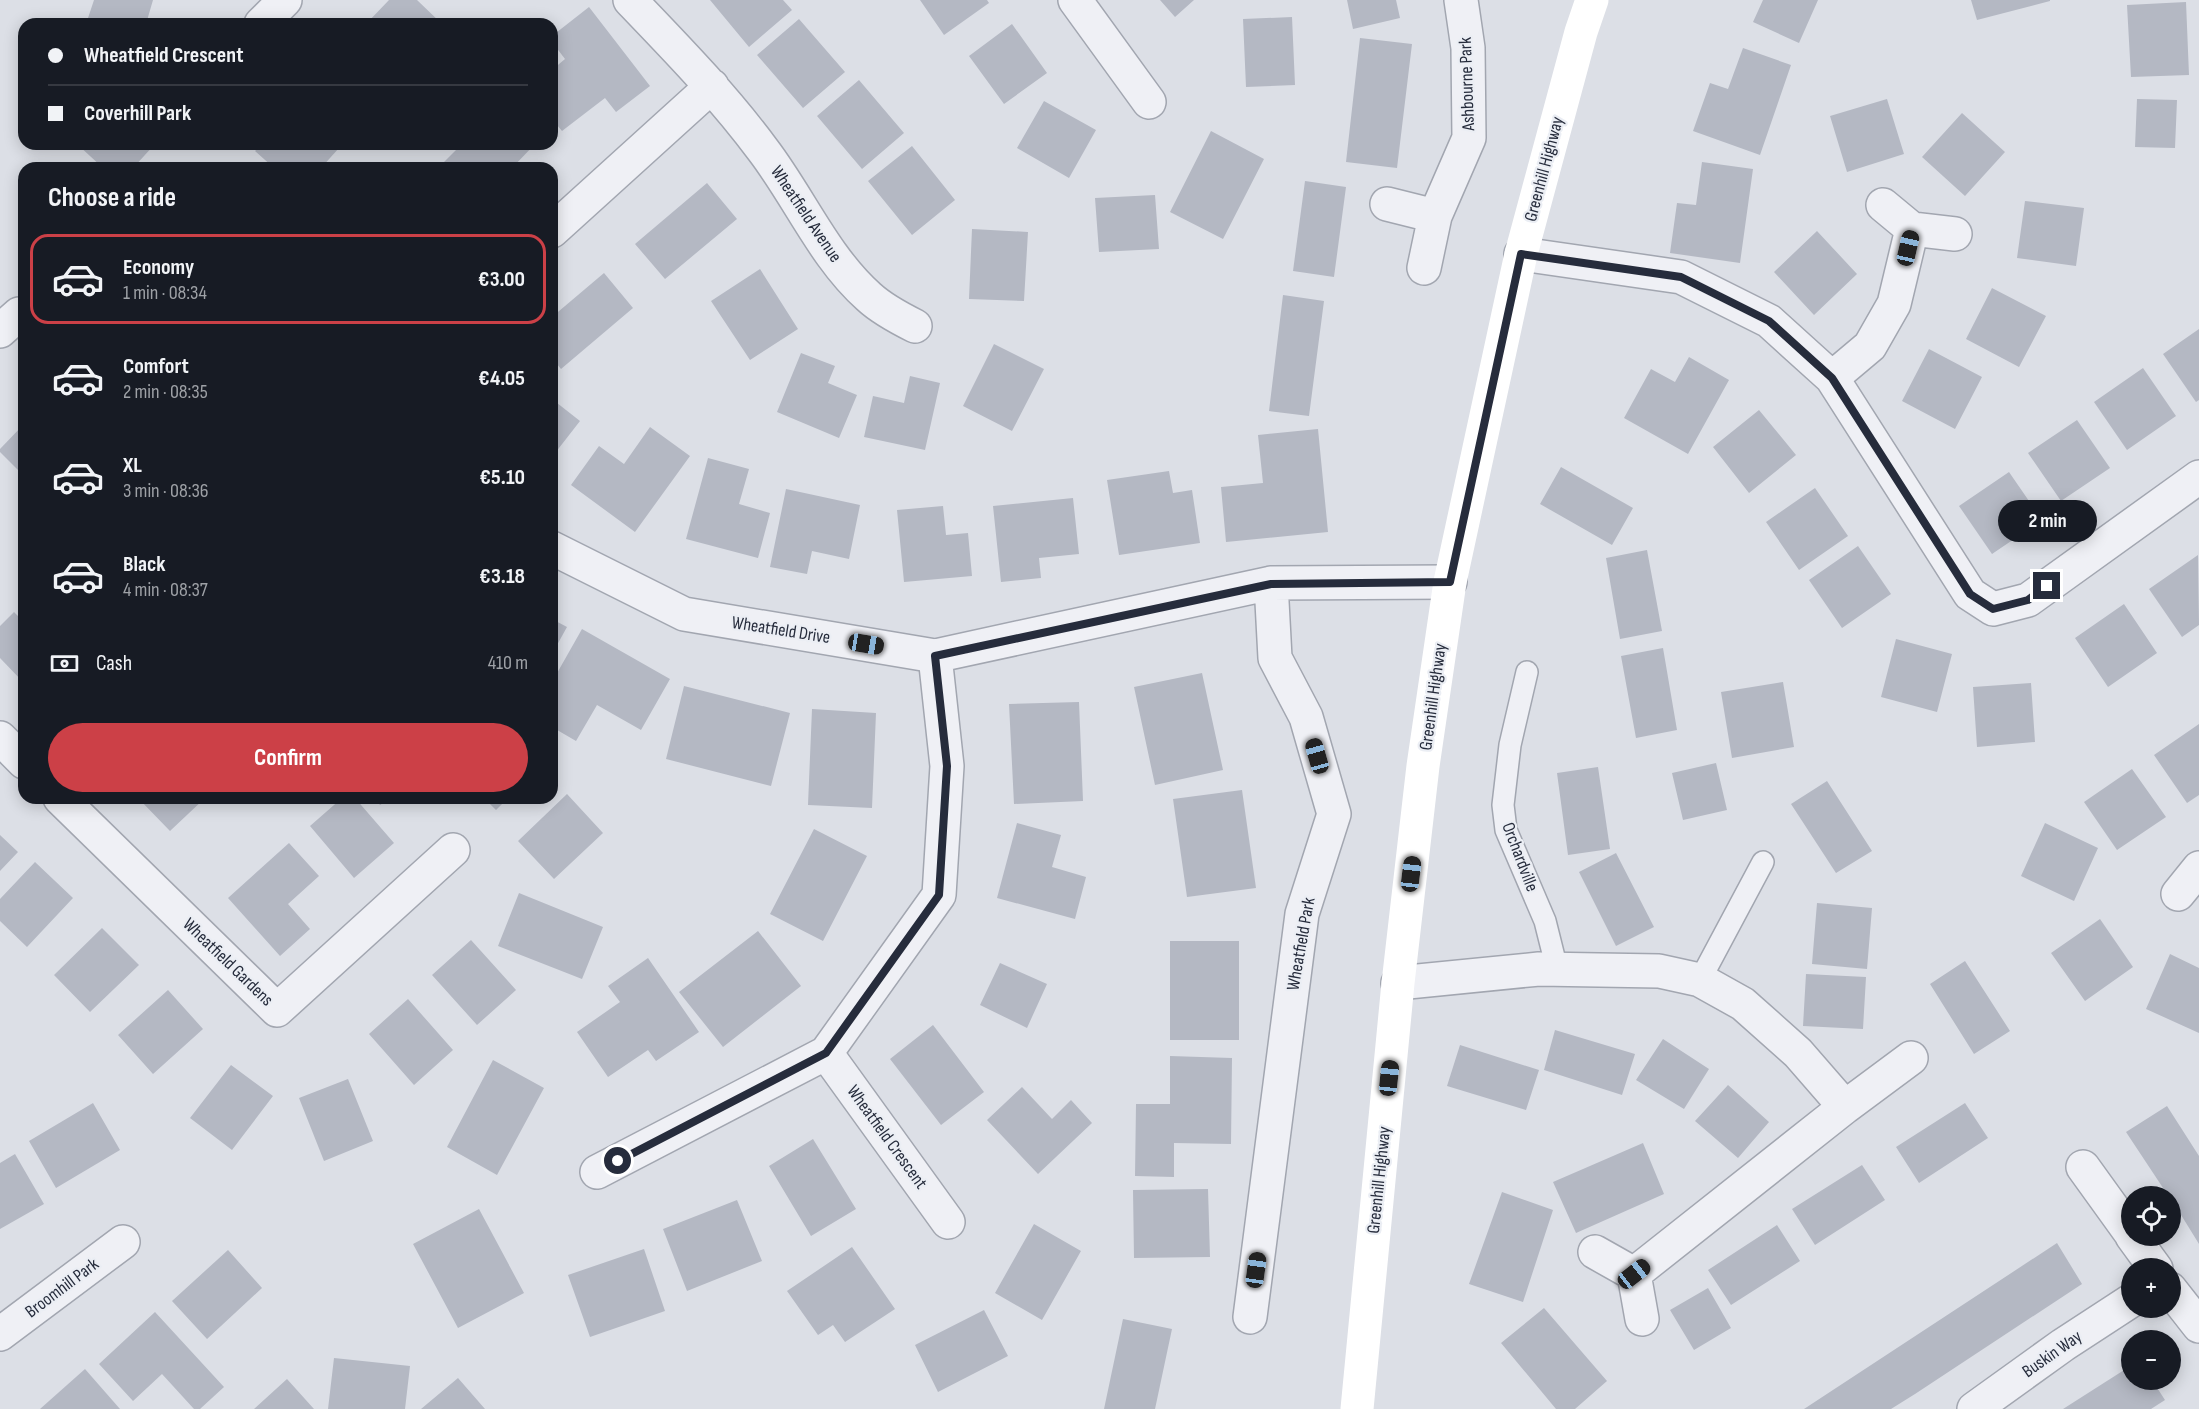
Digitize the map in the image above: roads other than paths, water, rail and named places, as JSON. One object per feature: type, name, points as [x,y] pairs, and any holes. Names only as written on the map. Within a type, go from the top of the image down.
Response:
[{"type":"main road","name":"Greenhill Highway","points":[[1357,1409],[1398,983],[1424,766],[1450,582],[1521,254],[1581,32],[1593,0]]},
{"type":"street","points":[[267,18],[285,0]]},
{"type":"street","name":"Wheatfield Avenue","points":[[630,0],[712,86],[764,150],[837,261],[869,297],[892,314],[915,326]]},
{"type":"street","points":[[1075,0],[1149,102]]},
{"type":"street","name":"Ashbourne Park","points":[[1425,268],[1435,216],[1469,138],[1468,48],[1461,0]]},
{"type":"street","points":[[558,226],[712,86]]},
{"type":"street","points":[[1387,204],[1435,216]]},
{"type":"street","points":[[1883,204],[1912,229],[1955,234]]},
{"type":"street","points":[[1832,378],[1870,346],[1894,304],[1912,229]]},
{"type":"street","points":[[1521,254],[1681,277],[1769,321],[1832,378],[1970,594],[1993,609],[2028,600],[2199,477]]},
{"type":"street","name":"Wheatfield Drive","points":[[558,551],[684,614],[935,656],[1271,584],[1450,582]]},
{"type":"street","name":"Wheatfield Park","points":[[1250,1317],[1302,914],[1334,814],[1306,717],[1275,658],[1271,584]]},
{"type":"street","points":[[597,1172],[826,1053],[939,895],[947,766],[935,656]]},
{"type":"street","points":[[0,738],[18,756]]},
{"type":"street","name":"Wheatfield Gardens","points":[[66,804],[277,1010],[453,850]]},
{"type":"street","points":[[2178,894],[2199,868]]},
{"type":"street","points":[[1398,983],[1539,969],[1659,971],[1700,980],[1743,1004],[1798,1053],[1845,1107]]},
{"type":"street","name":"Wheatfield Crescent","points":[[826,1053],[948,1222]]},
{"type":"street","points":[[1634,1274],[1845,1107],[1911,1058]]},
{"type":"street","points":[[2083,1167],[2121,1220]]},
{"type":"street","name":"Broomhill Park","points":[[0,1334],[123,1242]]},
{"type":"street","points":[[1595,1251],[1634,1274],[1642,1319]]},
{"type":"street","points":[[2181,1303],[2199,1326]]},
{"type":"street","name":"Buskin Way","points":[[1974,1409],[2063,1345],[2121,1307]]},
{"type":"lane","name":"Orchardville","points":[[1527,672],[1510,745],[1503,805],[1506,830],[1545,921],[1557,969]]},
{"type":"lane","points":[[1700,980],[1764,862]]}]
